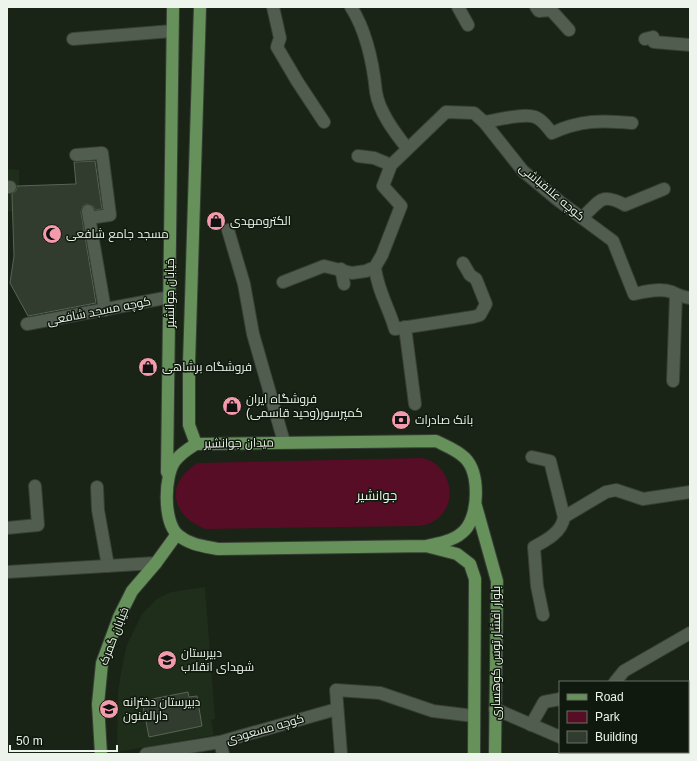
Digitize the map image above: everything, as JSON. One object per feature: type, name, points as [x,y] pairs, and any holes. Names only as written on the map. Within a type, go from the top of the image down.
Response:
[{"type":"main road","name":"خیابان جوانشیر","points":[[167,484],[173,7]]},
{"type":"main road","name":"خیابان جوانشیر","points":[[196,444],[189,425],[200,7]]},
{"type":"main road","name":"میدان جوانشیر","points":[[436,441],[452,448],[466,459],[474,474],[476,506],[473,516],[465,530],[449,541],[426,546],[218,549],[194,545],[177,534],[170,519],[167,502],[167,484],[174,462],[183,451],[196,444],[284,442],[436,441]]},
{"type":"main road","name":"بلوار افشار توس کوهساری","points":[[476,506],[497,581],[495,754]]},
{"type":"main road","name":"خیابان گمرک","points":[[101,754],[98,704],[102,662],[118,617],[132,591],[156,563],[177,534]]},
{"type":"main road","name":"بلوار افشار توس کوهساری","points":[[426,546],[457,554],[470,564],[475,579],[474,754]]},
{"type":"street","points":[[273,7],[280,38],[277,47],[324,122]]},
{"type":"street","points":[[351,7],[360,20],[368,47],[376,92],[382,110],[395,133],[407,148]]},
{"type":"street","points":[[458,7],[468,25]]},
{"type":"street","points":[[536,7],[539,11],[551,10],[568,30]]},
{"type":"street","points":[[73,39],[172,32]]},
{"type":"street","points":[[645,39],[653,37],[654,42],[690,45]]},
{"type":"street","name":"کوچه علافباشی","points":[[375,267],[382,255],[401,206],[383,186],[392,165],[407,148],[446,112],[474,114],[484,122],[523,171],[613,241],[634,294],[653,290],[671,292],[690,298]]},
{"type":"street","points":[[484,122],[525,116],[535,117],[543,122],[552,133],[565,127],[595,120],[632,123]]},
{"type":"street","points":[[76,155],[102,152],[110,215],[89,215],[105,310]]},
{"type":"street","points":[[358,156],[374,158],[392,165]]},
{"type":"street","points":[[582,218],[601,200],[611,198],[625,205],[664,189]]},
{"type":"street","points":[[228,230],[244,284],[253,334],[284,442]]},
{"type":"street","points":[[283,282],[324,266],[341,269],[352,273],[360,273],[375,267],[378,284],[395,329],[405,328],[473,318],[480,315],[486,304],[485,286],[470,275],[463,263]]},
{"type":"street","points":[[341,269],[344,284]]},
{"type":"street","points":[[672,381],[676,294]]},
{"type":"street","name":"کوچه مسجد شافعی","points":[[27,324],[170,297]]},
{"type":"street","points":[[405,328],[415,404]]},
{"type":"street","points":[[532,456],[550,461],[564,517],[563,525],[547,540],[534,547],[537,586],[543,615]]},
{"type":"street","points":[[7,528],[38,525],[35,486]]},
{"type":"street","points":[[97,487],[98,510],[108,566]]},
{"type":"street","points":[[564,517],[606,492],[616,490],[643,499],[690,492]]},
{"type":"street","points":[[7,572],[156,563]]},
{"type":"street","points":[[616,681],[624,671],[690,633]]},
{"type":"street","points":[[341,754],[336,690],[380,693],[406,700],[433,711],[474,716]]},
{"type":"street","points":[[531,725],[544,702],[559,699]]},
{"type":"street","name":"کوچه مسعودی","points":[[146,754],[196,750],[337,709]]},
{"type":"street","points":[[495,709],[559,737]]},
{"type":"street","points":[[220,742],[223,754]]},
{"type":"shaded area","points":[[7,169],[19,170],[19,188],[12,187],[13,212],[7,211]]},
{"type":"shaded area","name":"دبیرستان شهدای انقلاب","points":[[205,587],[215,719],[211,720],[214,735],[117,752],[118,692],[121,673],[126,647],[142,614],[157,599],[171,592]]},
{"type":"green space","points":[[423,458],[433,463],[441,470],[447,479],[449,499],[446,508],[440,517],[429,524],[418,526],[206,529],[194,523],[185,516],[179,508],[176,499],[176,489],[180,480],[187,471],[198,463]]},
{"type":"building","name":"مسجد جامع شافعی","points":[[95,161],[102,209],[95,210],[93,206],[87,204],[83,206],[81,212],[96,303],[28,316],[10,283],[14,256],[12,194],[16,191],[17,186],[76,184],[74,162]]},
{"type":"building","points":[[188,692],[189,697],[197,696],[202,726],[149,737],[142,701]]},
{"type":"place","name":"الکترومهدی","points":[[216,221]]},
{"type":"place","name":"مسجد جامع شافعی","points":[[52,234]]},
{"type":"place","name":"فروشگاه برشاهی","points":[[148,367]]},
{"type":"place","name":"فروشگاه ایران کمپرسور(وحید قاسمی)","points":[[232,406]]},
{"type":"place","name":"بانک صادرات","points":[[401,420]]},
{"type":"place","name":"دبیرستان شهدای انقلاب","points":[[167,660]]},
{"type":"place","name":"دبیرستان دخترانه دارالفنون","points":[[109,709]]},
{"type":"district","name":"جوانشیر","points":[[377,495]]}]
